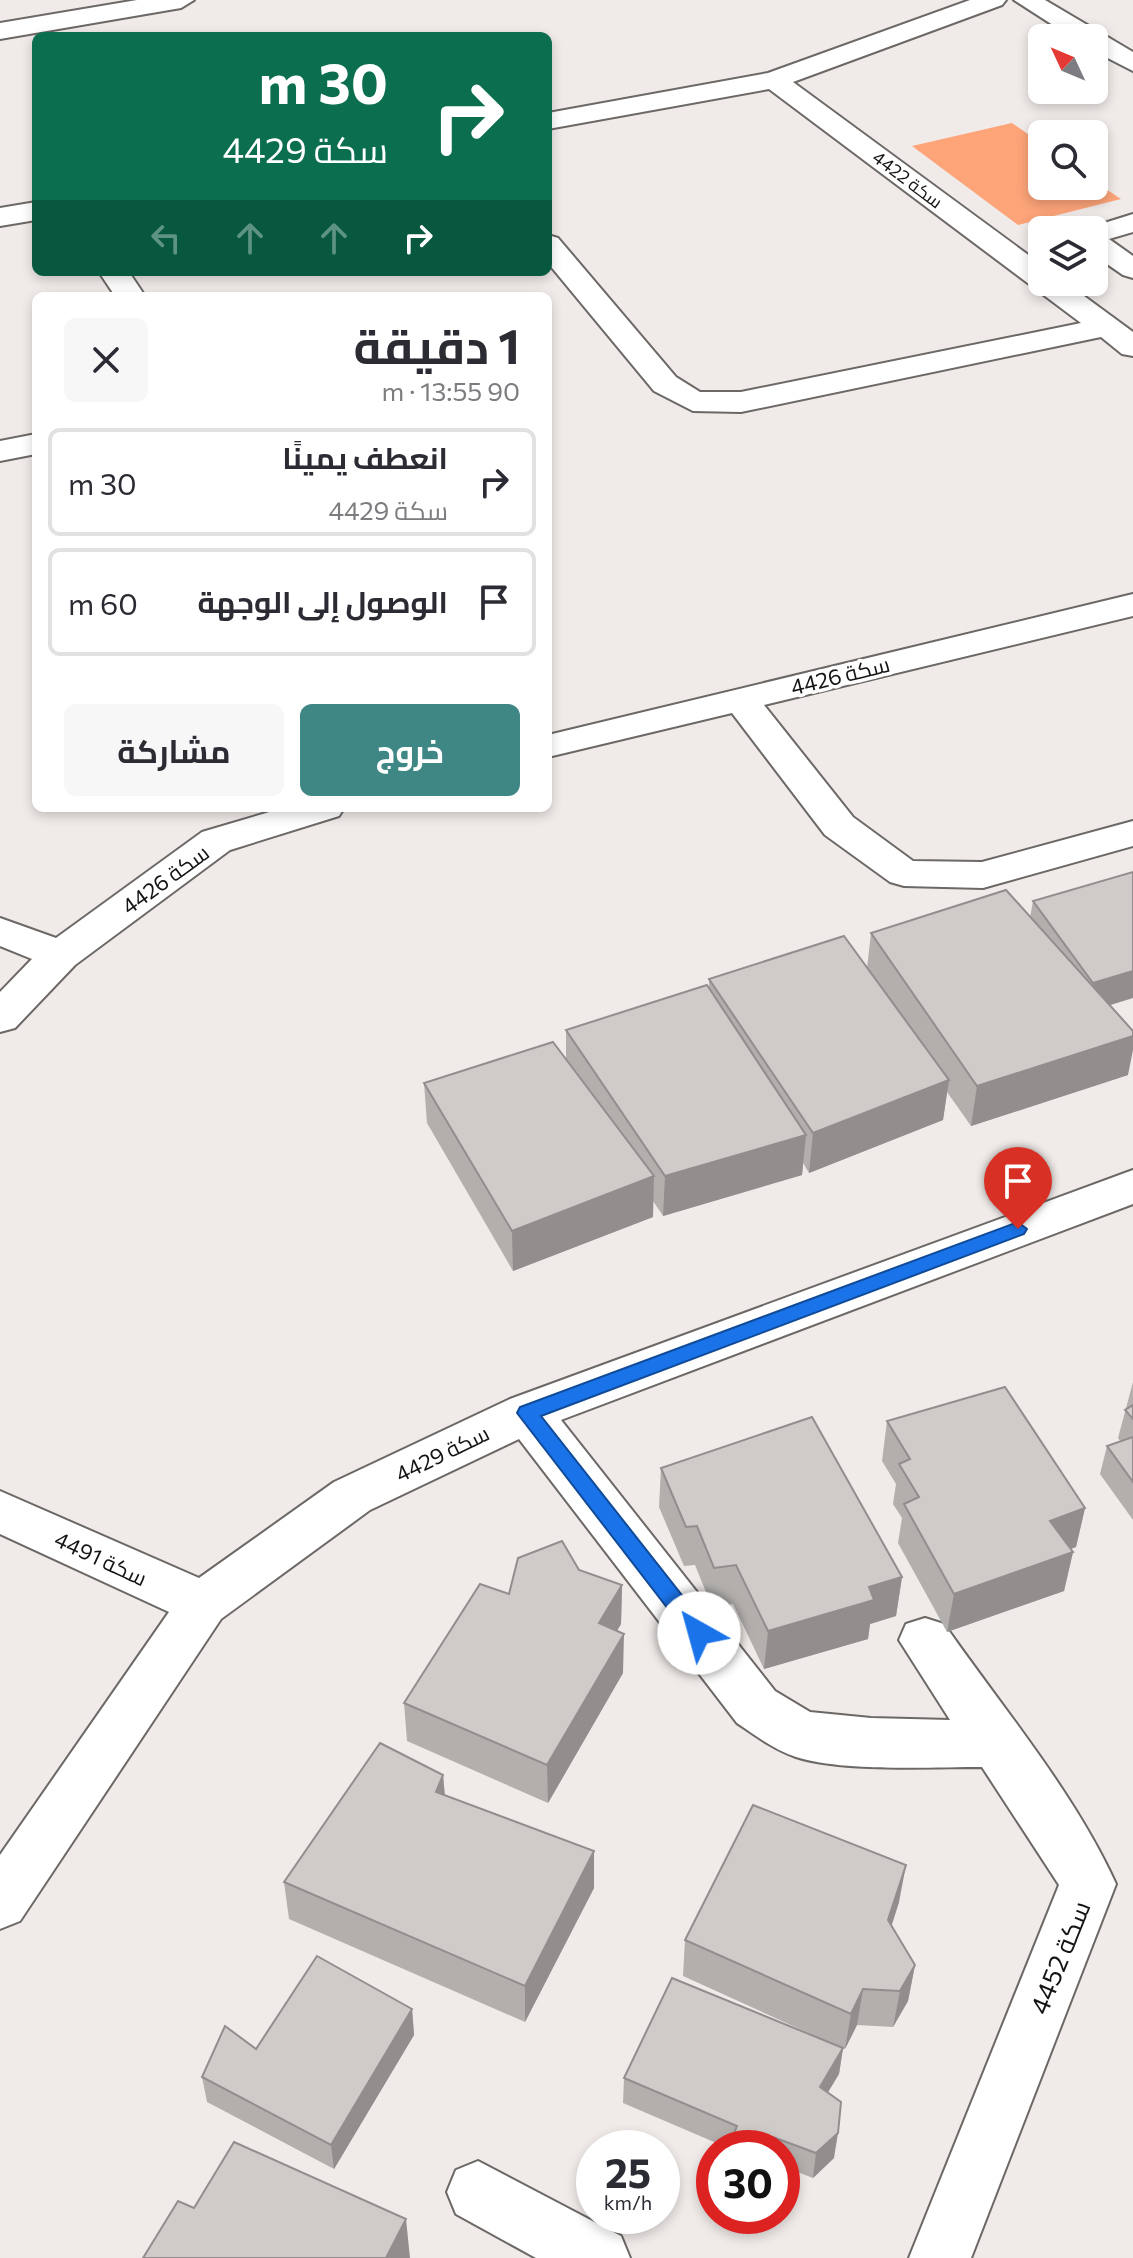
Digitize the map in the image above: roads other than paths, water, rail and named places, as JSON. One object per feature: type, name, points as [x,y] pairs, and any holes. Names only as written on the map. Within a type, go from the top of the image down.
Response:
[{"type":"street","points":[[0,31],[181,0]]},
{"type":"street","points":[[552,120],[774,80],[993,0]]},
{"type":"street","points":[[1027,0],[1067,24]]},
{"type":"street","points":[[1108,48],[1133,63]]},
{"type":"street","name":"سكة 4422","points":[[774,80],[1028,268]]},
{"type":"street","points":[[0,217],[32,212]]},
{"type":"street","points":[[1108,230],[1133,223]]},
{"type":"street","points":[[552,249],[665,384],[693,401],[741,402],[1106,327]]},
{"type":"street","points":[[1012,257],[1028,252]]},
{"type":"street","points":[[1108,252],[1133,269]]},
{"type":"street","name":"سكة 4422","points":[[1065,296],[1133,347]]},
{"type":"street","points":[[0,451],[32,445]]},
{"type":"street","name":"سكة 4426","points":[[552,745],[1133,605]]},
{"type":"street","points":[[740,699],[839,826],[904,873],[983,875],[1133,833]]},
{"type":"street","name":"سكة 4426","points":[[0,1018],[60,955],[216,841],[312,812]]},
{"type":"street","points":[[0,931],[60,955]]},
{"type":"street","name":"سكة 4429","points":[[0,1903],[203,1604],[352,1496],[527,1413],[1133,1186]]},
{"type":"street","points":[[527,1413],[756,1707],[800,1735],[871,1742],[998,1744]]},
{"type":"street","name":"سكة 4491","points":[[0,1511],[203,1604]]},
{"type":"street","name":"سكة 4452","points":[[925,1640],[1067,1845],[1088,1884],[940,2258]]},
{"type":"street","points":[[478,2192],[599,2258]]}]
